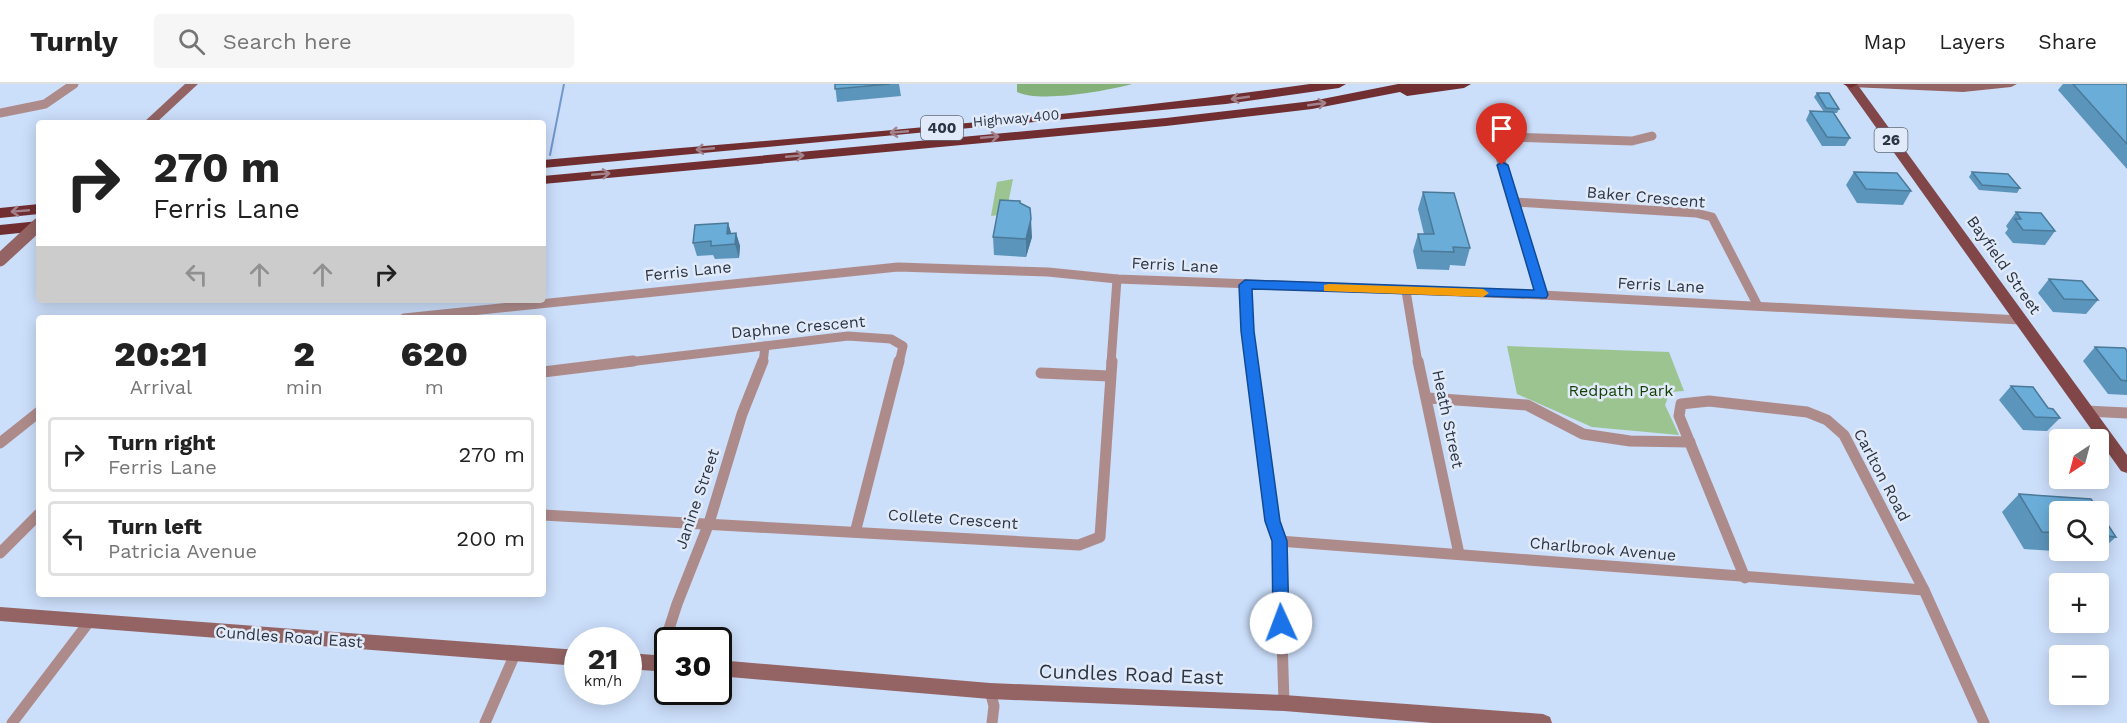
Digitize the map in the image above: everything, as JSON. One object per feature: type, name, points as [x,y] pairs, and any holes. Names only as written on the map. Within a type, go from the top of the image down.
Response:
[{"type":"highway","name":"Highway 400","points":[[546,164],[1039,119],[1226,100],[1339,84]]},
{"type":"highway","name":"Highway 400","points":[[546,180],[1167,122],[1349,99],[1419,84]]},
{"type":"highway","points":[[1349,99],[1464,84]]},
{"type":"highway","points":[[0,213],[36,209]]},
{"type":"highway","points":[[0,230],[36,225]]},
{"type":"main road","points":[[152,120],[192,84]]},
{"type":"main road","points":[[1850,84],[1963,89],[2011,84]]},
{"type":"main road","name":"Bayfield Street","points":[[1850,84],[1933,195],[2127,467]]},
{"type":"main road","points":[[0,260],[36,228]]},
{"type":"main road","name":"Cundles Road East","points":[[0,614],[564,657]]},
{"type":"main road","name":"Cundles Road East","points":[[732,669],[990,691],[1284,703],[1543,723]]},
{"type":"street","points":[[0,113],[45,104],[74,84]]},
{"type":"street","points":[[1542,295],[1497,147],[1503,138],[1632,141],[1652,136]]},
{"type":"street","name":"Baker Crescent","points":[[1514,202],[1696,213],[1712,217],[1758,306]]},
{"type":"street","name":"Ferris Lane","points":[[433,315],[898,267],[1048,272],[1117,279],[1245,285],[1542,295],[2020,320]]},
{"type":"street","name":"Collete Crescent","points":[[546,515],[790,529],[856,529],[1079,544],[1100,537],[1117,279]]},
{"type":"street","points":[[1245,285],[1248,331],[1271,509],[1279,541],[1284,703]]},
{"type":"street","name":"Heath Street","points":[[1406,291],[1411,328],[1428,398],[1459,554]]},
{"type":"street","name":"Daphne Crescent","points":[[546,372],[765,346],[873,336],[891,339],[903,346],[856,529]]},
{"type":"street","name":"Janine Street","points":[[672,627],[677,604],[709,523],[742,414],[763,363],[765,346]]},
{"type":"street","points":[[1041,373],[1109,376]]},
{"type":"street","points":[[1428,398],[1527,405],[1583,434],[1630,441],[1690,442]]},
{"type":"street","name":"Carlton Road","points":[[1744,578],[1679,416],[1681,404],[1696,399],[1812,413],[1828,420],[1844,435],[1924,590],[1984,723]]},
{"type":"street","points":[[2086,411],[2127,413]]},
{"type":"street","points":[[0,443],[36,414]]},
{"type":"street","points":[[0,553],[36,517]]},
{"type":"street","name":"Charlbrook Avenue","points":[[1279,541],[1924,590]]},
{"type":"street","points":[[12,723],[89,622]]},
{"type":"street","points":[[485,723],[515,654]]},
{"type":"street","points":[[990,691],[994,706],[992,723]]},
{"type":"green space","points":[[1017,84],[1132,84],[1090,93],[1041,96],[1017,92]]},
{"type":"green space","points":[[1013,179],[1006,214],[991,216],[997,182]]},
{"type":"green space","name":"Redpath Park","points":[[1507,346],[1669,352],[1684,391],[1670,392],[1665,405],[1679,435],[1592,427],[1517,394]]},
{"type":"building","points":[[835,84],[890,84],[835,89]]},
{"type":"building","points":[[2073,84],[2127,84],[2127,144]]},
{"type":"building","points":[[1817,93],[1829,93],[1839,109],[1826,108]]},
{"type":"building","points":[[1810,111],[1833,112],[1850,138],[1827,137]]},
{"type":"building","points":[[1854,172],[1897,173],[1911,191],[1866,189]]},
{"type":"building","points":[[1972,172],[2008,174],[2020,188],[1982,185]]},
{"type":"building","points":[[1423,192],[1454,193],[1470,248],[1453,247],[1454,252],[1422,251],[1418,234],[1434,234]]},
{"type":"building","points":[[1000,200],[1020,201],[1030,208],[1031,219],[1026,239],[993,237]]},
{"type":"building","points":[[2016,212],[2041,213],[2055,231],[2023,230],[2015,219],[2021,219]]},
{"type":"building","points":[[728,223],[727,234],[736,233],[735,244],[711,246],[711,241],[693,243],[695,225]]},
{"type":"building","points":[[2049,279],[2082,281],[2098,300],[2064,299]]},
{"type":"building","points":[[2095,347],[2125,348],[2127,351],[2127,381],[2121,380]]},
{"type":"building","points":[[2011,386],[2033,387],[2048,408],[2053,409],[2060,418],[2035,417]]},
{"type":"building","points":[[2019,494],[2091,499],[2092,501],[2049,501],[2049,532],[2042,532]]},
{"type":"building","points":[[2109,526],[2116,537],[2109,536]]},
{"type":"waterway","points":[[550,155],[564,84]]},
{"type":"slow traffic","points":[[1329,288],[1483,293]]},
{"type":"route","points":[[1281,623],[1279,541],[1273,521],[1266,474],[1248,331],[1245,285],[1542,295],[1502,165]]}]
